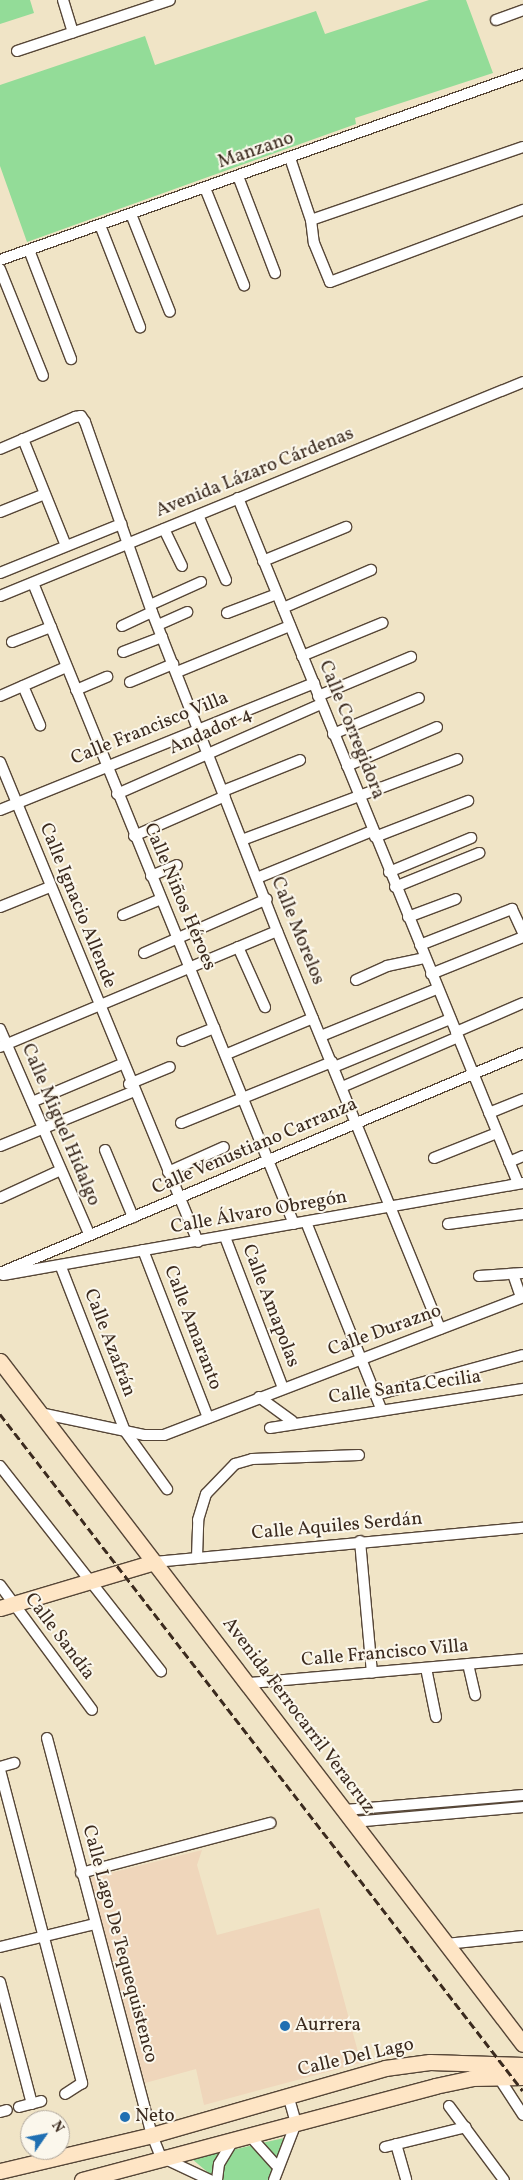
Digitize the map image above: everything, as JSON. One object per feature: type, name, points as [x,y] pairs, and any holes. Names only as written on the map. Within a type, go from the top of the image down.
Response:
[{"type":"street","points":[[63,0],[73,32]]},
{"type":"street","points":[[17,51],[170,0]]},
{"type":"street","points":[[496,20],[523,10]]},
{"type":"street","name":"Manzano","points":[[0,260],[523,74]]},
{"type":"street","points":[[311,220],[523,147]]},
{"type":"street","points":[[290,158],[311,220],[314,243],[330,282],[523,210]]},
{"type":"street","points":[[238,176],[275,273]]},
{"type":"street","points":[[205,188],[244,285]]},
{"type":"street","points":[[131,214],[170,312]]},
{"type":"street","points":[[100,225],[140,327]]},
{"type":"street","points":[[29,250],[71,359]]},
{"type":"street","points":[[0,269],[43,376]]},
{"type":"street","name":"Avenida Lázaro Cárdenas","points":[[0,596],[523,382]]},
{"type":"street","name":"Calle Morelos","points":[[23,439],[81,416],[151,608],[267,900],[277,931],[440,1329]]},
{"type":"street","points":[[0,448],[23,439],[66,546]]},
{"type":"street","points":[[0,512],[45,494]]},
{"type":"street","name":"Calle Corregidora","points":[[238,498],[437,989],[509,1162],[521,1183]]},
{"type":"street","points":[[198,515],[226,580]]},
{"type":"street","points":[[0,573],[121,524]]},
{"type":"street","points":[[263,561],[346,527]]},
{"type":"street","points":[[164,529],[182,566]]},
{"type":"street","points":[[283,608],[371,570]]},
{"type":"street","points":[[122,626],[151,608],[201,582]]},
{"type":"street","name":"Calle Niños Héroes","points":[[33,583],[134,836],[214,1028],[227,1054],[294,1224]]},
{"type":"street","points":[[227,614],[277,594]]},
{"type":"street","points":[[158,625],[187,612]]},
{"type":"street","points":[[302,656],[382,623]]},
{"type":"street","points":[[130,682],[175,668],[290,626]]},
{"type":"street","points":[[12,642],[51,627]]},
{"type":"street","points":[[123,652],[162,636]]},
{"type":"street","name":"Andador 4","points":[[117,794],[411,657]]},
{"type":"street","points":[[0,696],[66,667]]},
{"type":"street","points":[[76,690],[107,677]]},
{"type":"street","name":"Calle Francisco Villa","points":[[0,810],[199,727],[314,684]]},
{"type":"street","points":[[23,686],[40,725]]},
{"type":"street","points":[[334,734],[419,698]]},
{"type":"street","points":[[346,766],[438,727]]},
{"type":"street","points":[[242,840],[358,794],[457,759]]},
{"type":"street","points":[[134,836],[300,760]]},
{"type":"street","name":"Calle Ignacio Allende","points":[[0,762],[131,1088],[198,1242]]},
{"type":"street","points":[[257,878],[468,801]]},
{"type":"street","points":[[390,872],[471,838]]},
{"type":"street","points":[[395,887],[479,853]]},
{"type":"street","points":[[151,876],[177,864]]},
{"type":"street","points":[[0,906],[50,887]]},
{"type":"street","points":[[123,915],[161,898]]},
{"type":"street","points":[[408,917],[456,899]]},
{"type":"street","points":[[144,953],[267,900]]},
{"type":"street","points":[[420,945],[512,909],[523,933]]},
{"type":"street","points":[[3,1046],[98,1003],[277,931]]},
{"type":"street","points":[[431,974],[523,937]]},
{"type":"street","points":[[238,947],[265,1007]]},
{"type":"street","points":[[356,980],[386,966],[425,958]]},
{"type":"street","points":[[321,1036],[437,989]]},
{"type":"street","points":[[342,1087],[523,1003]]},
{"type":"street","points":[[227,1054],[313,1018]]},
{"type":"street","points":[[181,1123],[244,1097],[333,1065],[450,1019]]},
{"type":"street","points":[[182,1041],[214,1028]]},
{"type":"street","name":"Calle Miguel Hidalgo","points":[[0,1029],[3,1046],[43,1126],[89,1234]]},
{"type":"street","name":"Calle Venustiano Carranza","points":[[0,1274],[89,1234],[180,1198],[523,1053]]},
{"type":"street","points":[[32,1102],[122,1064]]},
{"type":"street","points":[[0,1146],[131,1088],[170,1066]]},
{"type":"street","points":[[489,1113],[523,1100]]},
{"type":"street","points":[[434,1158],[497,1133]]},
{"type":"street","points":[[168,1172],[224,1147]]},
{"type":"street","points":[[105,1150],[133,1217]]},
{"type":"street","points":[[509,1162],[523,1156]]},
{"type":"street","points":[[0,1198],[61,1170]]},
{"type":"street","name":"Calle Álvaro Obregón","points":[[0,1274],[61,1267],[143,1250],[390,1208],[521,1183]]},
{"type":"street","points":[[448,1224],[523,1214]]},
{"type":"street","points":[[306,1222],[381,1409]]},
{"type":"street","name":"Calle Amapolas","points":[[225,1237],[283,1388]]},
{"type":"street","name":"Calle Amaranto","points":[[143,1250],[208,1418]]},
{"type":"street","name":"Calle Azafrán","points":[[61,1267],[125,1431],[167,1489]]},
{"type":"street","points":[[479,1276],[518,1274],[522,1297]]},
{"type":"street","name":"Calle Durazno","points":[[40,1412],[125,1431],[164,1434],[522,1297]]},
{"type":"street","points":[[376,1395],[523,1355]]},
{"type":"street","name":"Avenida Ferrocarril Veracruz","points":[[0,1361],[154,1562],[250,1683],[523,2044]]},
{"type":"street","name":"Calle Santa Cecilia","points":[[270,1428],[292,1422],[523,1389]]},
{"type":"street","points":[[259,1397],[292,1422]]},
{"type":"street","points":[[197,1557],[198,1520],[206,1494],[235,1464],[252,1459],[359,1455]]},
{"type":"street","points":[[0,1466],[4,1477],[91,1582],[161,1671]]},
{"type":"street","name":"Calle Aquiles Serdán","points":[[154,1562],[360,1541],[523,1528]]},
{"type":"street","points":[[360,1541],[372,1672]]},
{"type":"street","points":[[6,1607],[154,1562]]},
{"type":"street","name":"Calle Sandía","points":[[0,1585],[6,1607],[92,1710]]},
{"type":"street","name":"Calle Francisco Villa","points":[[250,1683],[523,1659]]},
{"type":"street","points":[[468,1664],[475,1695]]},
{"type":"street","points":[[426,1668],[436,1717]]},
{"type":"street","name":"Calle Lago De Tequequistenco","points":[[47,1738],[94,1924],[152,2135],[161,2157]]},
{"type":"street","points":[[14,1763],[0,1768],[82,2086],[65,2094]]},
{"type":"street","points":[[349,1816],[523,1795]]},
{"type":"street","points":[[349,1816],[523,1807]]},
{"type":"street","points":[[81,1873],[270,1823]]},
{"type":"street","points":[[0,1947],[94,1924]]},
{"type":"street","points":[[446,1944],[523,1936]]},
{"type":"street","points":[[0,1982],[36,2103],[18,2107]]},
{"type":"street","name":"Calle Del Lago","points":[[0,2171],[152,2135],[288,2094],[385,2068],[430,2062],[499,2078],[523,2077]]},
{"type":"street","name":"Calle Del Lago","points":[[84,2180],[161,2157],[296,2123],[471,2071],[523,2065]]},
{"type":"street","points":[[499,2078],[523,2115]]},
{"type":"street","points":[[274,2180],[276,2165],[296,2123],[288,2094]]},
{"type":"street","points":[[449,2106],[504,2180]]},
{"type":"street","points":[[385,2147],[466,2127]]},
{"type":"street","points":[[217,2180],[219,2164],[241,2137],[276,2165]]},
{"type":"street","points":[[396,2144],[406,2180]]},
{"type":"street","points":[[161,2157],[210,2180]]},
{"type":"shaded area","points":[[202,1850],[197,1865],[217,1935],[319,1908],[361,2063],[204,2105],[196,2069],[145,2083],[90,1878]]},
{"type":"green space","points":[[0,0],[30,0],[34,13],[0,24]]},
{"type":"green space","points":[[429,0],[466,0],[493,73],[355,118],[356,124],[27,242],[0,166],[0,85],[145,36],[155,65],[316,11],[325,34]]},
{"type":"green space","points":[[284,2138],[268,2180],[217,2180],[192,2159]]},
{"type":"railway","points":[[0,1414],[523,2091]]},
{"type":"place","name":"Aurrera","points":[[285,2026]]},
{"type":"place","name":"Neto","points":[[125,2117]]}]
